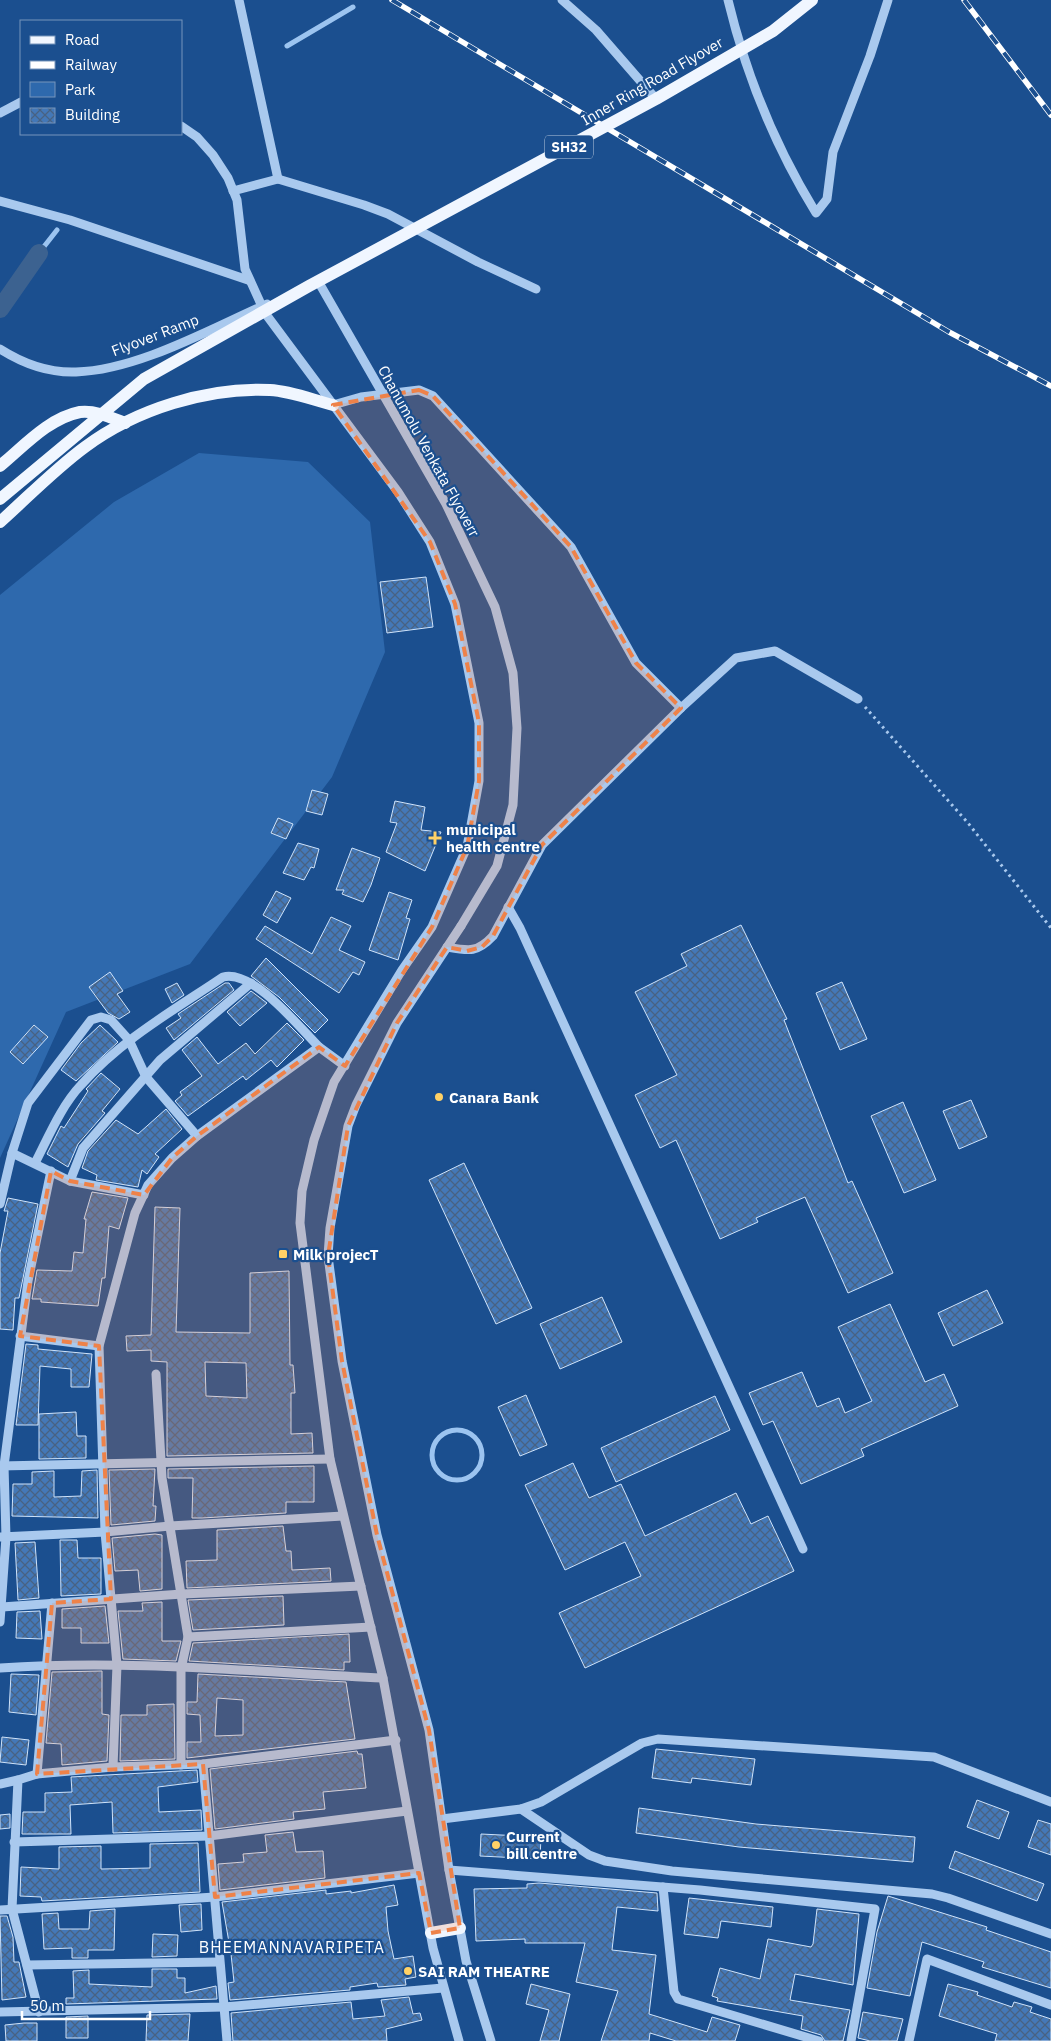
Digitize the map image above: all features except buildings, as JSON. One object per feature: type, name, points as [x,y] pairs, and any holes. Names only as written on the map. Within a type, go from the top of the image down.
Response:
[{"type":"main road","name":"Inner Ring Road Flyover","points":[[0,499],[144,379],[313,283],[656,99],[773,31],[812,0]]},
{"type":"main road","points":[[0,522],[86,446],[125,423],[185,399],[228,390],[272,390],[333,405]]},
{"type":"main road","points":[[0,466],[54,422],[81,412],[101,414],[125,423]]},
{"type":"main road","points":[[431,1933],[460,1928]]},
{"type":"street","points":[[239,0],[278,179]]},
{"type":"street","points":[[562,0],[596,30],[656,99]]},
{"type":"street","points":[[728,0],[734,28],[764,113],[801,189],[816,213],[827,199],[833,152],[870,56],[888,0]]},
{"type":"street","points":[[0,113],[20,103]]},
{"type":"street","points":[[182,127],[197,137],[214,155],[233,191],[237,200],[245,270],[265,313],[398,492],[430,542],[455,604],[479,723],[479,781],[468,847],[432,927],[402,970],[334,1082],[314,1140],[302,1191],[300,1223],[330,1459],[383,1678],[431,1933],[443,1988],[459,2041]]},
{"type":"street","points":[[233,191],[278,179],[388,214],[478,262],[536,289]]},
{"type":"street","points":[[0,201],[70,220],[248,280]]},
{"type":"street","name":"Flyover Ramp","points":[[0,349],[16,359],[44,368],[75,372],[123,365],[313,283]]},
{"type":"street","name":"Chanumolu Venkata Flyoverr","points":[[313,283],[446,504],[495,608],[513,673],[517,728],[513,805],[496,866],[461,926],[397,1022],[372,1070],[351,1119],[330,1228],[328,1256],[342,1361],[375,1525],[429,1730],[449,1870],[466,1960],[491,2041]]},
{"type":"street","points":[[333,405],[361,397],[419,390],[434,396],[571,547],[636,663],[681,708]]},
{"type":"street","points":[[446,947],[468,951],[482,947],[493,936],[542,845],[681,708],[736,658],[775,651],[858,699]]},
{"type":"street","points":[[508,908],[520,928],[803,1549]]},
{"type":"street","points":[[34,1164],[66,1104],[80,1085],[129,1040],[223,977],[232,974],[251,983],[284,1010],[319,1047],[345,1066]]},
{"type":"street","points":[[70,1181],[84,1148],[160,1060],[251,983]]},
{"type":"street","points":[[0,1204],[12,1152],[28,1103],[91,1020],[101,1017],[111,1020],[129,1040],[146,1077],[197,1136]]},
{"type":"street","points":[[113,1767],[117,1665],[105,1532],[104,1463],[98,1375],[99,1346],[135,1213],[148,1185],[172,1158],[197,1136],[319,1047]]},
{"type":"street","points":[[12,1152],[70,1181],[144,1195]]},
{"type":"street","points":[[0,1622],[3,1537],[2,1466],[28,1280],[50,1171]]},
{"type":"street","points":[[20,1336],[99,1346]]},
{"type":"street","points":[[156,1374],[160,1464],[188,1637],[181,1669],[181,1765]]},
{"type":"street","points":[[2,1466],[330,1459]]},
{"type":"street","points":[[3,1537],[343,1516]]},
{"type":"street","points":[[2,1607],[182,1594],[361,1586]]},
{"type":"street","points":[[37,1774],[52,1603]]},
{"type":"street","points":[[188,1637],[371,1627]]},
{"type":"street","points":[[0,1668],[48,1665],[117,1665],[383,1678]]},
{"type":"street","points":[[442,1819],[521,1809],[559,1793],[579,1779],[642,1743],[658,1739],[934,1757],[1051,1802]]},
{"type":"street","points":[[0,1784],[37,1774],[113,1767],[203,1764],[396,1740]]},
{"type":"street","points":[[203,1764],[227,2041]]},
{"type":"street","points":[[18,1780],[12,1909],[39,2012]]},
{"type":"street","points":[[521,1809],[589,1855],[605,1861],[672,1871],[932,1894],[1051,1934]]},
{"type":"street","points":[[14,1842],[208,1836],[407,1811]]},
{"type":"street","points":[[449,1870],[663,1887],[875,1909],[851,2041]]},
{"type":"street","points":[[0,1910],[215,1897],[419,1873]]},
{"type":"street","points":[[663,1887],[674,1992],[678,1999],[819,2041]]},
{"type":"street","points":[[909,2041],[927,1959],[1051,2004]]},
{"type":"street","points":[[27,1964],[219,1962]]},
{"type":"street","points":[[0,2012],[224,2007],[443,1988]]},
{"type":"path","points":[[858,699],[968,823],[1051,928]]},
{"type":"highlighted area","points":[[419,390],[433,396],[571,547],[636,663],[681,708],[542,845],[493,936],[482,947],[467,951],[447,947],[397,1023],[348,1126],[328,1256],[342,1361],[377,1535],[429,1730],[460,1928],[431,1933],[419,1873],[215,1897],[203,1764],[37,1774],[52,1603],[111,1599],[99,1346],[20,1336],[51,1171],[70,1181],[144,1195],[172,1158],[197,1136],[319,1047],[345,1066],[432,927],[467,847],[479,781],[479,723],[455,604],[430,542],[333,405]]},
{"type":"green space","points":[[199,453],[308,462],[370,522],[385,652],[332,777],[190,964],[66,1012],[0,1158],[0,595],[114,502]]},
{"type":"waterway","points":[[287,46],[353,7]]},
{"type":"waterway","points":[[39,253],[57,230]]},
{"type":"waterway","points":[[0,309],[39,253]]},
{"type":"waterway","points":[[457,1430],[475,1437],[482,1455],[475,1473],[457,1480],[439,1473],[432,1455],[439,1437],[457,1430]]},
{"type":"railway","points":[[392,0],[949,332],[1051,386]]},
{"type":"railway","points":[[964,0],[1051,115]]},
{"type":"place","name":"municipal health centre","points":[[435,838]]},
{"type":"place","name":"Canara Bank","points":[[439,1097]]},
{"type":"place","name":"Milk projecT","points":[[283,1254]]},
{"type":"place","name":"Current bill centre","points":[[496,1845]]},
{"type":"place","name":"SAI RAM THEATRE","points":[[408,1971]]},
{"type":"district","name":"BHEEMANNAVARIPETA","points":[[292,1947]]}]
